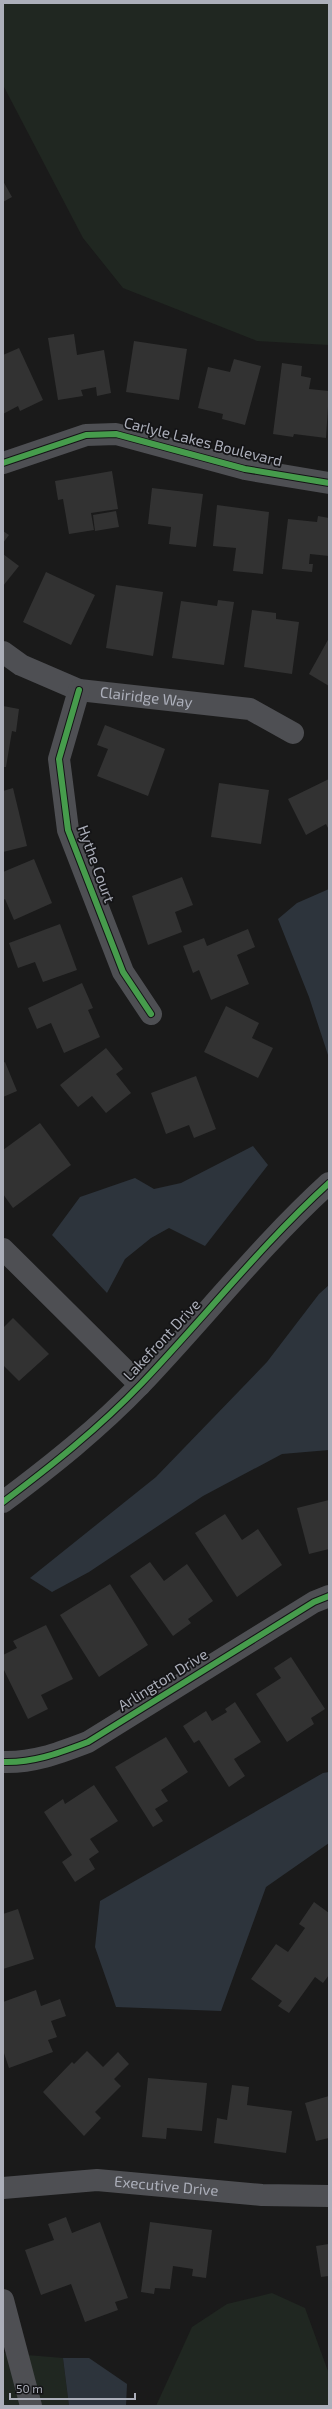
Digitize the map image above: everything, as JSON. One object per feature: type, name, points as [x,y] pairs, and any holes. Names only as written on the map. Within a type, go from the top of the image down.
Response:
[{"type":"street","name":"Carlyle Lakes Boulevard","points":[[3,463],[86,436],[116,434],[245,469],[329,483]]},
{"type":"street","name":"Clairidge Way","points":[[3,652],[21,665],[79,690],[250,709],[293,733]]},
{"type":"street","name":"Hythe Court","points":[[79,690],[59,759],[68,830],[123,972],[151,1014]]},
{"type":"street","name":"Lakefront Drive","points":[[3,1502],[96,1428],[140,1385],[269,1242],[329,1183]]},
{"type":"street","points":[[3,1249],[140,1385]]},
{"type":"street","name":"Arlington Drive","points":[[3,1762],[24,1763],[49,1757],[88,1742],[314,1602],[329,1596]]},
{"type":"street","name":"Executive Drive","points":[[3,2188],[97,2180],[262,2195],[329,2196]]},
{"type":"street","points":[[3,2300],[31,2406]]},
{"type":"shaded area","points":[[3,3],[329,3],[329,345],[257,341],[123,288],[83,238],[3,85]]},
{"type":"shaded area","points":[[329,889],[329,1058],[309,997],[278,919],[297,903]]},
{"type":"shaded area","points":[[253,1146],[268,1165],[205,1246],[169,1228],[151,1238],[125,1259],[107,1293],[52,1235],[80,1197],[135,1178],[154,1189],[181,1183]]},
{"type":"shaded area","points":[[329,1285],[329,1450],[282,1454],[203,1496],[89,1572],[52,1592],[30,1578],[156,1477],[267,1362],[319,1294]]},
{"type":"shaded area","points":[[329,1772],[329,1843],[266,1887],[221,2011],[116,2007],[95,1947],[100,1901],[323,1773]]},
{"type":"shaded area","points":[[272,2293],[305,2308],[329,2374],[329,2406],[156,2406],[192,2327],[227,2304]]},
{"type":"shaded area","points":[[3,2353],[63,2358],[69,2406],[3,2406]]},
{"type":"shaded area","points":[[63,2358],[89,2358],[127,2384],[126,2406],[69,2406]]},
{"type":"building","points":[[3,181],[12,197],[3,202]]},
{"type":"building","points":[[74,334],[77,355],[104,350],[111,393],[97,396],[96,387],[81,390],[83,396],[58,400],[48,338]]},
{"type":"building","points":[[134,341],[187,349],[179,400],[126,392]]},
{"type":"building","points":[[19,348],[43,400],[20,411],[18,406],[3,414],[3,355]]},
{"type":"building","points":[[234,359],[261,366],[245,425],[222,419],[223,414],[198,408],[208,367],[230,372]]},
{"type":"building","points":[[282,363],[302,366],[301,376],[311,378],[309,389],[329,391],[326,438],[294,434],[293,437],[273,434]]},
{"type":"building","points":[[112,471],[118,509],[91,513],[94,530],[69,534],[63,499],[58,500],[55,481]]},
{"type":"building","points":[[152,488],[203,494],[196,547],[169,544],[171,527],[148,524]]},
{"type":"building","points":[[217,505],[269,512],[263,574],[233,571],[236,548],[213,546]]},
{"type":"building","points":[[116,511],[119,527],[95,531],[93,515]]},
{"type":"building","points":[[318,516],[329,518],[329,556],[310,554],[309,564],[313,564],[312,572],[282,569],[288,519],[317,522]]},
{"type":"building","points":[[3,531],[9,535],[3,543]]},
{"type":"building","points":[[3,554],[19,566],[3,586]]},
{"type":"building","points":[[46,572],[95,595],[71,645],[23,622]]},
{"type":"building","points":[[116,585],[163,592],[153,656],[106,648]]},
{"type":"building","points":[[218,600],[234,602],[224,665],[172,658],[181,601],[217,606]]},
{"type":"building","points":[[252,610],[276,613],[276,619],[299,622],[292,674],[244,667]]},
{"type":"building","points":[[329,638],[329,686],[309,674]]},
{"type":"building","points":[[3,706],[19,709],[16,732],[12,731],[6,767],[3,767]]},
{"type":"building","points":[[105,725],[165,749],[148,796],[97,776],[108,749],[97,745]]},
{"type":"building","points":[[329,779],[329,830],[326,824],[306,835],[288,799]]},
{"type":"building","points":[[219,783],[269,790],[261,844],[211,837]]},
{"type":"building","points":[[13,788],[27,846],[3,852],[3,791]]},
{"type":"building","points":[[34,859],[52,903],[14,920],[5,899],[3,900],[3,872]]},
{"type":"building","points":[[182,877],[193,905],[175,912],[182,932],[148,945],[132,896]]},
{"type":"building","points":[[60,924],[77,970],[43,982],[35,962],[18,968],[9,943]]},
{"type":"building","points":[[248,929],[255,947],[237,955],[249,984],[211,1000],[199,970],[193,973],[183,946],[204,938],[207,946]]},
{"type":"building","points":[[82,983],[93,1008],[88,1010],[100,1037],[64,1053],[51,1023],[37,1029],[28,1008]]},
{"type":"building","points":[[226,1006],[259,1023],[252,1038],[273,1048],[258,1078],[204,1052]]},
{"type":"building","points":[[106,1048],[123,1069],[116,1074],[131,1093],[106,1113],[92,1096],[78,1107],[60,1085]]},
{"type":"building","points":[[5,1062],[17,1091],[3,1097],[3,1063]]},
{"type":"building","points":[[196,1076],[216,1129],[194,1138],[189,1125],[166,1134],[151,1093]]},
{"type":"building","points":[[40,1123],[71,1165],[13,1208],[3,1194],[3,1150]]},
{"type":"building","points":[[13,1318],[49,1354],[19,1381],[3,1365],[3,1328]]},
{"type":"building","points":[[329,1500],[329,1549],[309,1554],[297,1508]]},
{"type":"building","points":[[225,1514],[242,1540],[258,1529],[282,1565],[237,1597],[195,1533]]},
{"type":"building","points":[[150,1562],[164,1581],[187,1564],[213,1601],[188,1619],[191,1623],[173,1636],[130,1576]]},
{"type":"building","points":[[110,1584],[148,1645],[99,1677],[60,1615]]},
{"type":"building","points":[[46,1625],[73,1679],[41,1695],[48,1709],[28,1719],[3,1668],[3,1655],[17,1648],[13,1641]]},
{"type":"building","points":[[291,1657],[325,1709],[311,1718],[314,1724],[287,1742],[256,1694],[281,1678],[274,1668]]},
{"type":"building","points":[[235,1702],[261,1742],[234,1759],[245,1776],[229,1787],[199,1740],[194,1743],[183,1726],[206,1711],[212,1721],[227,1712],[225,1709]]},
{"type":"building","points":[[166,1737],[188,1772],[161,1790],[168,1801],[155,1809],[163,1821],[153,1827],[115,1767]]},
{"type":"building","points":[[94,1785],[118,1821],[90,1839],[99,1852],[89,1859],[95,1869],[75,1882],[62,1862],[72,1855],[44,1812],[63,1799],[65,1804]]},
{"type":"building","points":[[314,1902],[329,1913],[329,1975],[323,1983],[315,1977],[289,2013],[278,2006],[282,2001],[251,1979],[276,1944],[288,1952],[305,1928],[299,1924]]},
{"type":"building","points":[[18,1909],[34,1959],[3,1969],[3,1914]]},
{"type":"building","points":[[36,1990],[41,2006],[60,1999],[66,2016],[51,2021],[57,2037],[48,2040],[53,2052],[9,2068],[3,2050],[3,2002]]},
{"type":"building","points":[[87,2051],[103,2067],[118,2052],[129,2064],[114,2079],[121,2086],[95,2112],[101,2118],[84,2136],[43,2092],[72,2062],[74,2064]]},
{"type":"building","points":[[148,2078],[207,2083],[202,2131],[167,2128],[166,2139],[142,2137]]},
{"type":"building","points":[[232,2085],[249,2087],[247,2105],[292,2111],[286,2153],[214,2143],[217,2118],[227,2120]]},
{"type":"building","points":[[329,2096],[329,2138],[316,2141],[305,2103]]},
{"type":"building","points":[[66,2217],[72,2233],[100,2222],[128,2298],[115,2302],[118,2310],[85,2322],[71,2284],[41,2295],[25,2250],[54,2240],[48,2224]]},
{"type":"building","points":[[150,2222],[212,2230],[206,2278],[192,2276],[193,2269],[173,2266],[170,2289],[155,2288],[154,2294],[141,2292]]},
{"type":"building","points":[[329,2244],[329,2276],[321,2277],[316,2246]]},
{"type":"cycle path","points":[[3,463],[86,435],[116,434],[245,469],[329,483]]},
{"type":"cycle path","points":[[79,690],[59,759],[68,830],[123,972],[151,1014]]},
{"type":"cycle path","points":[[3,1502],[74,1446],[125,1400],[280,1231],[329,1183]]},
{"type":"cycle path","points":[[3,1762],[36,1759],[88,1742],[314,1602],[329,1596]]}]
